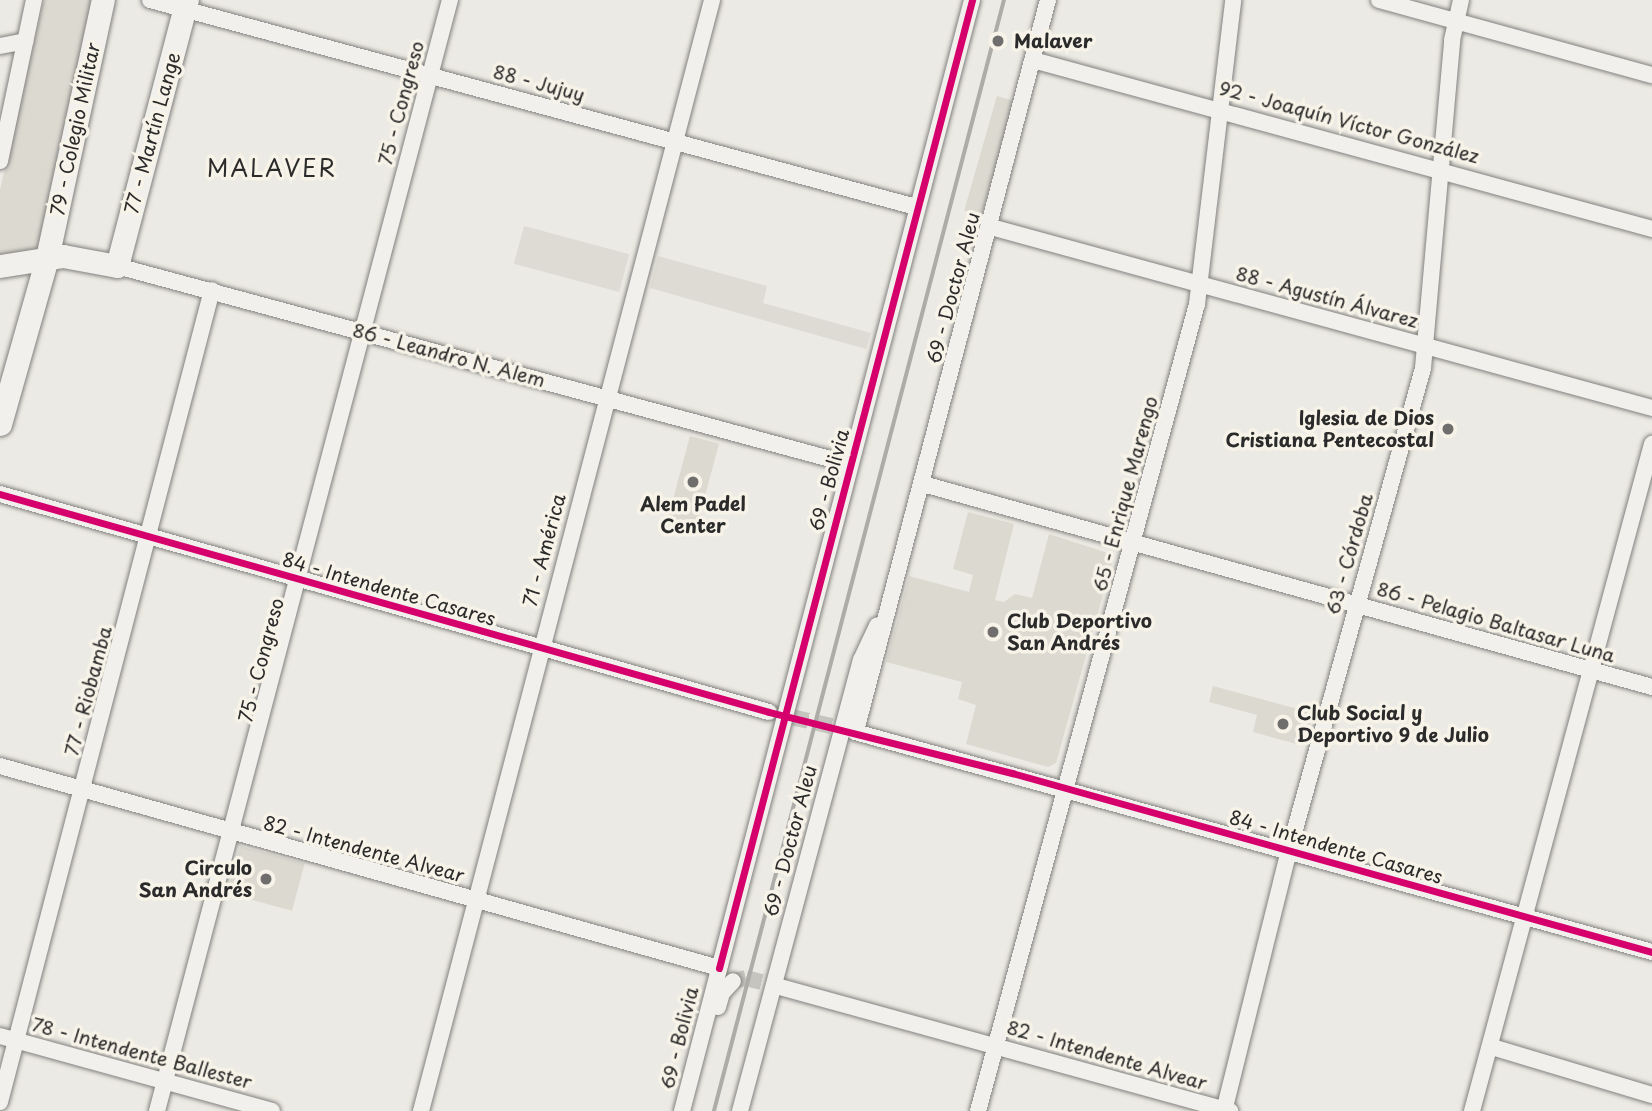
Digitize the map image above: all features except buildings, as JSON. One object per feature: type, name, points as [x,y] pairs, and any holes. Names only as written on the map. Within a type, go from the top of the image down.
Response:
[{"type":"street","points":[[0,161],[34,0]]},
{"type":"street","name":"79 - Colegio Militar","points":[[0,424],[47,258],[103,0]]},
{"type":"street","name":"88 - Jujuy","points":[[150,0],[186,6],[430,76],[916,207]]},
{"type":"street","name":"75 - Congreso","points":[[157,1111],[450,0]]},
{"type":"street","name":"71 - América","points":[[422,1111],[605,398],[712,0]]},
{"type":"street","name":"69 - Bolivia","points":[[682,1111],[972,0]]},
{"type":"street","name":"69 - Doctor Aleu","points":[[740,1111],[849,727],[895,587],[1048,0]]},
{"type":"street","name":"65 - Enrique Marengo","points":[[978,1111],[1135,542],[1200,285],[1233,0]]},
{"type":"street","points":[[1379,0],[1652,75]]},
{"type":"street","name":"63 - Córdoba","points":[[1226,1110],[1289,851],[1428,346],[1456,21],[1461,0]]},
{"type":"street","name":"77 - Martín Lange","points":[[117,266],[186,6]]},
{"type":"street","points":[[0,46],[26,41]]},
{"type":"street","name":"92 - Joaquín Víctor González","points":[[1033,60],[1219,108],[1652,229]]},
{"type":"street","name":"88 - Agustín Álvarez","points":[[991,227],[1652,408]]},
{"type":"street","name":"86 - Leandro N. Alem","points":[[0,267],[63,256],[117,266],[849,464]]},
{"type":"street","name":"77 - Riobamba","points":[[0,1102],[8,1038],[84,790],[212,290]]},
{"type":"street","points":[[1472,1111],[1492,1047],[1589,670],[1652,444]]},
{"type":"street","name":"86 - Pelagio Baltasar Luna","points":[[923,484],[1652,687]]},
{"type":"street","name":"84 - Intendente Casares","points":[[0,494],[769,712]]},
{"type":"street","name":"84 - Intendente Casares","points":[[584,661],[610,659],[786,708]]},
{"type":"street","name":"84 - Intendente Casares","points":[[584,661],[608,675],[781,725]]},
{"type":"street","name":"84 - Intendente Casares","points":[[849,727],[1652,952]]},
{"type":"street","name":"82 - Intendente Alvear","points":[[0,766],[232,834],[719,968]]},
{"type":"street","name":"69 - Bolivia","points":[[691,1111],[722,993],[733,981]]},
{"type":"street","name":"82 - Intendente Alvear","points":[[776,986],[960,1027],[972,1040],[1226,1110]]},
{"type":"street","name":"78 - Intendente Ballester","points":[[8,1038],[272,1111]]},
{"type":"street","points":[[1492,1047],[1652,1095]]},
{"type":"shaded area","points":[[44,0],[96,0],[37,253],[0,260],[0,190]]},
{"type":"shaded area","points":[[997,96],[1014,101],[982,215],[964,210]]},
{"type":"shaded area","points":[[524,226],[629,254],[619,292],[514,264]]},
{"type":"shaded area","points":[[658,256],[767,286],[763,303],[871,333],[866,349],[650,288]]},
{"type":"shaded area","name":"Alem Padel Center","points":[[690,436],[719,444],[696,528],[667,520]]},
{"type":"shaded area","name":"Club Deportivo San Andrés","points":[[968,512],[1014,524],[995,600],[1004,602],[1015,594],[1032,598],[1049,534],[1114,555],[1056,763],[1048,767],[966,744],[976,705],[958,699],[962,682],[886,662],[909,576],[969,592],[973,575],[953,569]]},
{"type":"shaded area","name":"Club Social y Deportivo 9 de Julio","points":[[1213,686],[1313,713],[1304,746],[1253,732],[1257,715],[1209,702]]},
{"type":"shaded area","name":"Circulo San Andrés","points":[[240,846],[305,863],[292,911],[227,893]]},
{"type":"tunnel","points":[[769,712],[853,731]]},
{"type":"tunnel","points":[[733,981],[746,978],[780,987]]},
{"type":"railway","points":[[714,1111],[1004,0]]},
{"type":"cycle path","points":[[719,968],[972,0]]},
{"type":"cycle path","points":[[0,494],[769,712],[1012,773],[1652,952]]},
{"type":"place","name":"Malaver","points":[[998,41]]},
{"type":"place","name":"Iglesia de Dios Cristiana Pentecostal","points":[[1448,429]]},
{"type":"place","name":"Alem Padel Center","points":[[693,482]]},
{"type":"place","name":"Club Deportivo San Andrés","points":[[993,632]]},
{"type":"place","name":"Club Social y Deportivo 9 de Julio","points":[[1283,724]]},
{"type":"place","name":"Circulo San Andrés","points":[[266,879]]},
{"type":"district","name":"MALAVER","points":[[272,168]]}]
